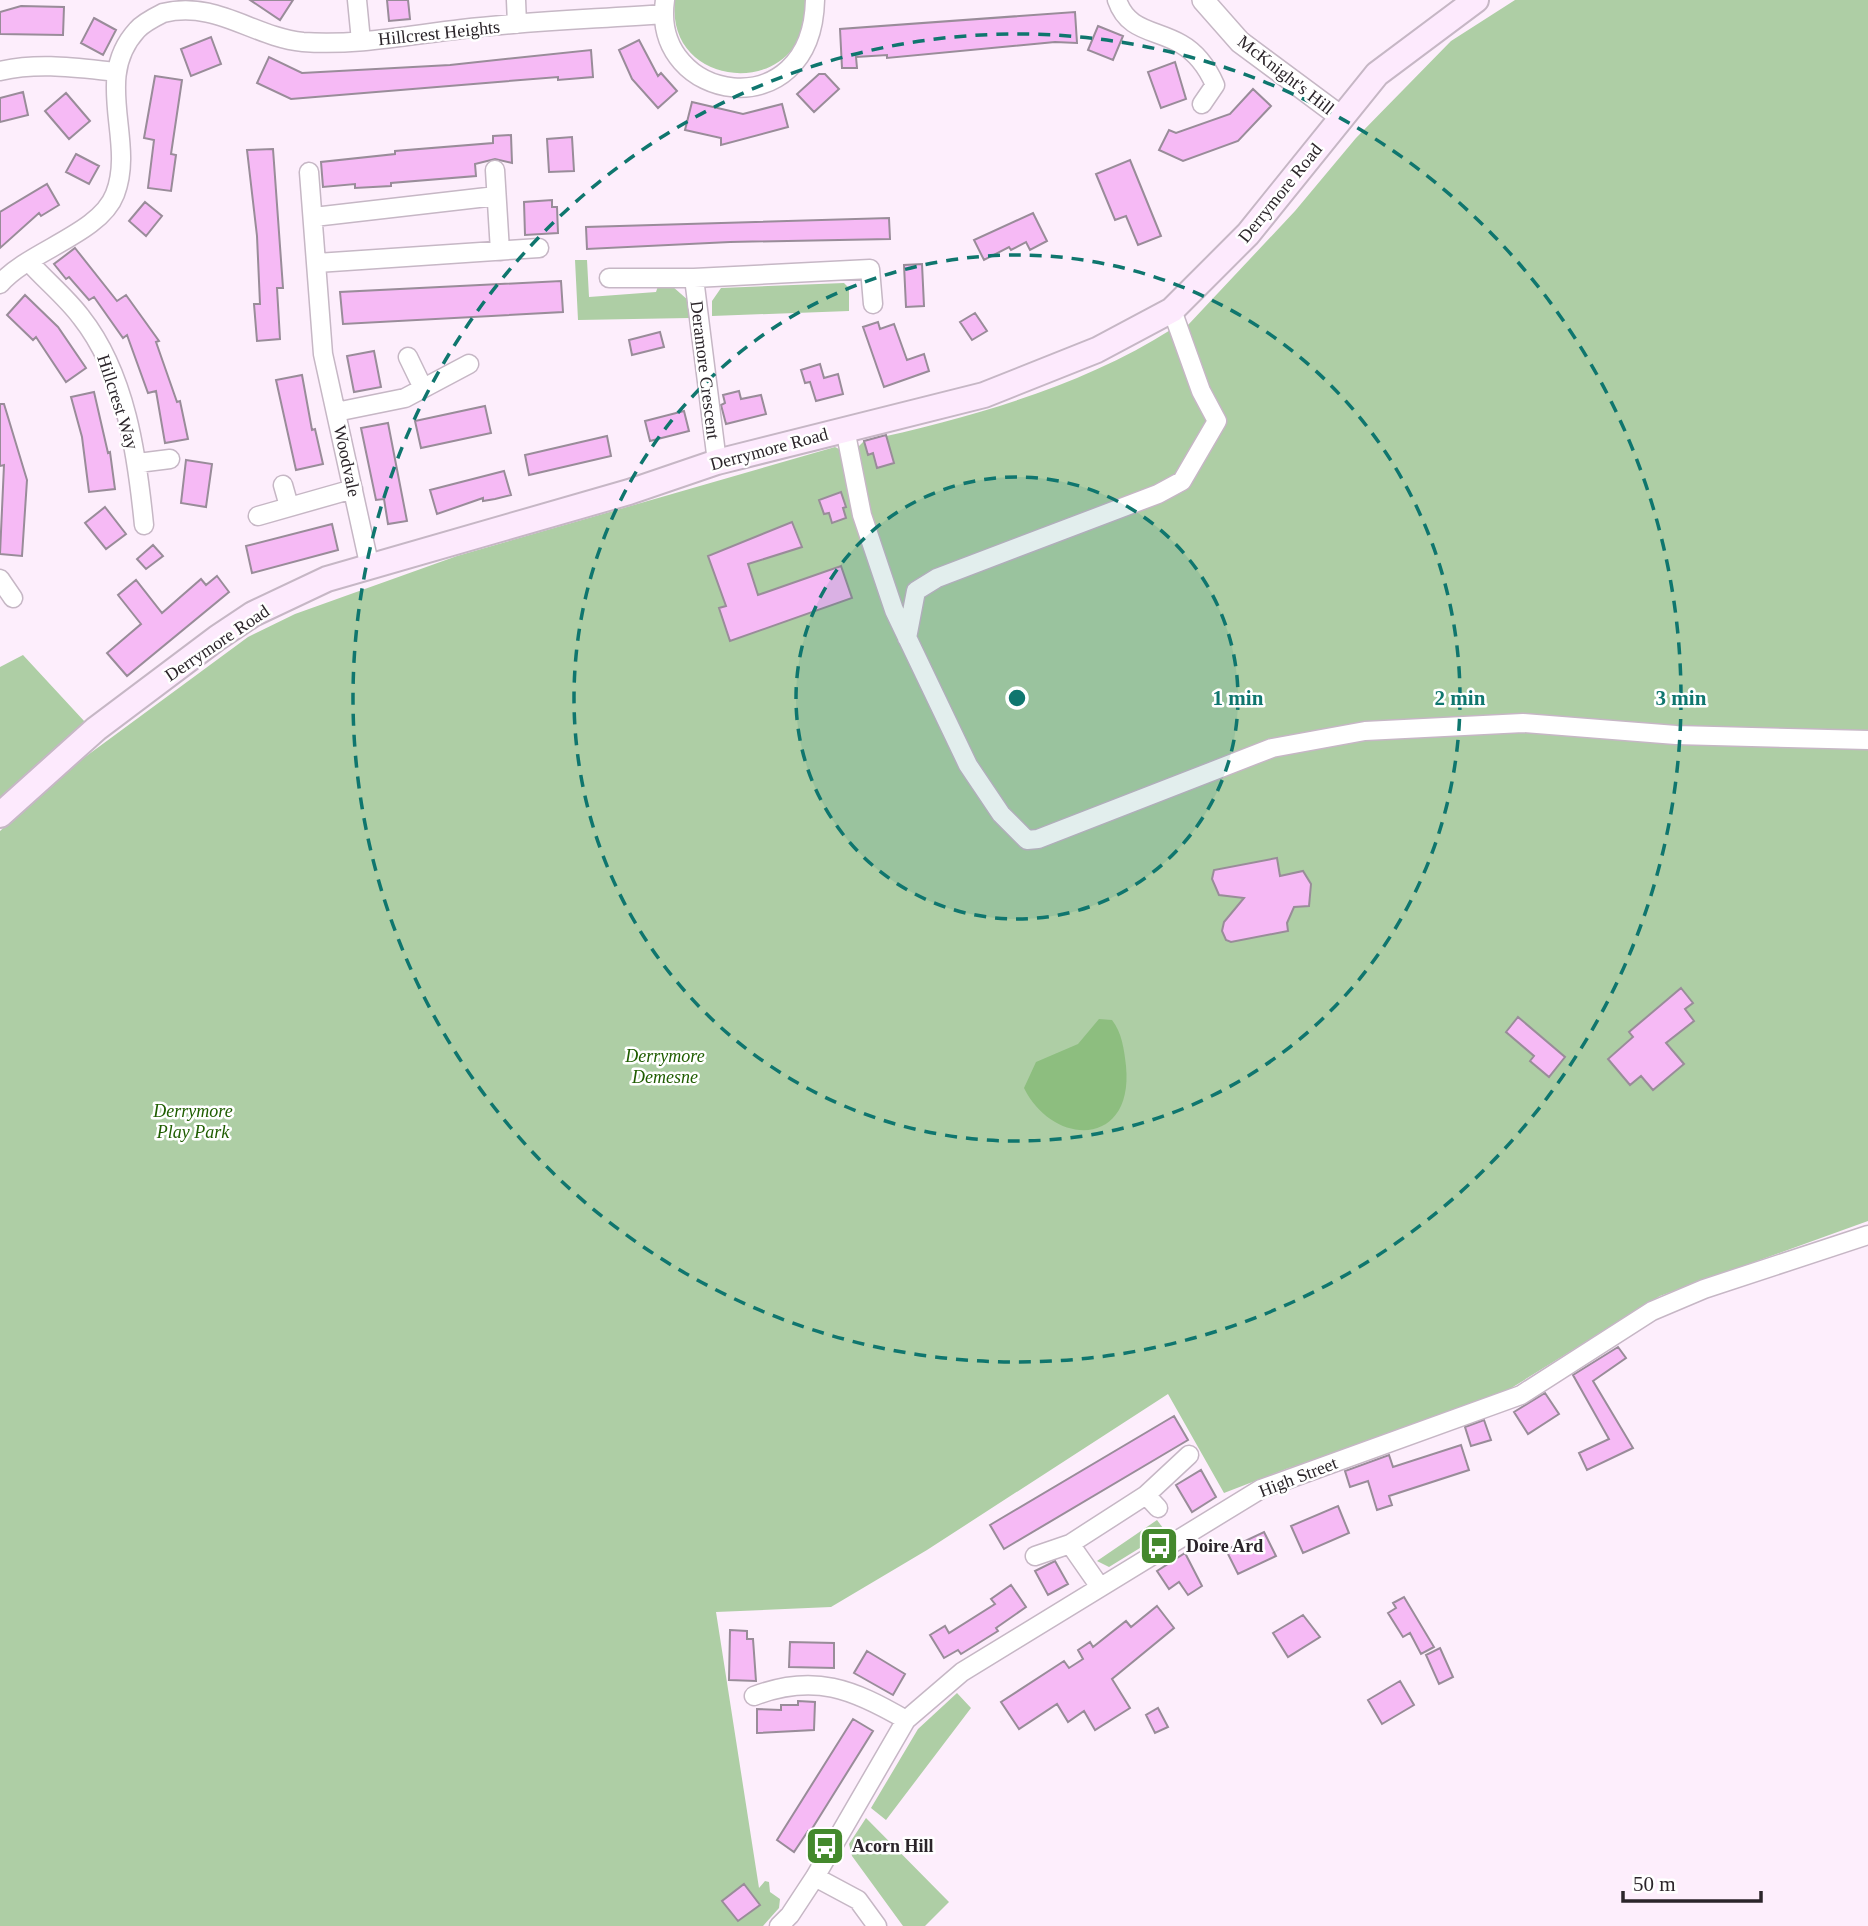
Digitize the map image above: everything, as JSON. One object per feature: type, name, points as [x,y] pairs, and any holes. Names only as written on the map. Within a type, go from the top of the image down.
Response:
[{"type":"main road","name":"Derrymore Road","points":[[0,816],[96,729],[217,638],[253,614],[327,579],[717,463],[984,395],[1047,372],[1172,310],[1248,234],[1377,74],[1476,0]]},
{"type":"street","name":"Hillcrest Heights","points":[[357,0],[361,41]]},
{"type":"street","name":"Hillcrest Heights","points":[[516,0],[517,24]]},
{"type":"street","name":"Hillcrest Heights","points":[[0,284],[48,247],[101,216],[115,196],[122,155],[114,90],[117,72],[136,30],[175,7],[195,5],[222,8],[268,32],[300,41],[361,41],[664,7],[668,38],[680,60],[699,76],[721,86],[746,88],[770,82],[790,68],[806,49],[814,26],[815,0]]},
{"type":"street","points":[[1117,0],[1123,16],[1133,26],[1182,44],[1196,55],[1215,85],[1202,104]]},
{"type":"street","name":"McKnight's Hill","points":[[1203,0],[1240,42],[1341,117]]},
{"type":"street","points":[[0,71],[35,65],[117,72]]},
{"type":"street","points":[[495,170],[500,251]]},
{"type":"street","name":"Woodvale","points":[[309,172],[323,354],[370,568]]},
{"type":"street","points":[[314,217],[496,196]]},
{"type":"street","points":[[317,262],[539,248]]},
{"type":"street","name":"Hillcrest Way","points":[[29,262],[80,315],[98,342],[116,382],[138,463],[144,525]]},
{"type":"street","points":[[694,278],[870,270],[873,304]]},
{"type":"street","name":"Deramore Crescent","points":[[608,278],[694,278],[717,463]]},
{"type":"street","points":[[907,638],[916,591],[937,579],[1158,494],[1182,481],[1217,421],[1201,391],[1172,310]]},
{"type":"street","points":[[408,357],[423,388]]},
{"type":"street","points":[[336,412],[405,398],[469,364]]},
{"type":"street","points":[[845,429],[862,515],[894,610],[968,765],[1001,814],[1027,840],[1038,839],[1108,813],[1272,748],[1365,731],[1524,723],[1676,735],[1868,740]]},
{"type":"street","points":[[138,463],[170,459]]},
{"type":"street","points":[[283,485],[289,506]]},
{"type":"street","points":[[258,516],[353,489]]},
{"type":"street","points":[[0,579],[13,598]]},
{"type":"street","name":"High Street","points":[[779,1926],[815,1877],[906,1720],[962,1672],[1261,1489],[1521,1395],[1652,1311],[1704,1290],[1868,1235]]},
{"type":"street","points":[[1035,1556],[1070,1544],[1152,1501],[1189,1455]]},
{"type":"street","points":[[1070,1544],[1100,1587]]},
{"type":"street","points":[[754,1696],[780,1686],[820,1685],[844,1689],[906,1720]]},
{"type":"street","points":[[815,1877],[858,1900],[877,1926]]},
{"type":"green space","points":[[675,0],[805,0],[801,33],[787,56],[764,69],[739,73],[713,68],[692,54],[678,31]]},
{"type":"green space","name":"Derrymore Demesne","points":[[1515,0],[1868,0],[1868,1221],[1660,1296],[1487,1403],[1286,1469],[1224,1493],[1168,1394],[927,1550],[831,1607],[716,1612],[759,1888],[765,1881],[769,1882],[770,1892],[780,1899],[779,1908],[763,1926],[0,1926],[0,831],[62,774],[248,637],[295,614],[457,556],[835,447],[843,451],[859,446],[864,441],[984,411],[1100,368],[1172,329],[1175,332],[1188,325],[1295,211],[1356,138],[1451,41]]},
{"type":"green space","points":[[575,260],[587,260],[589,297],[656,292],[658,286],[672,286],[689,301],[689,318],[578,320]]},
{"type":"green space","points":[[844,283],[849,288],[849,311],[712,316],[712,301],[721,288]]},
{"type":"green space","points":[[23,655],[85,722],[0,806],[0,667]]},
{"type":"green space","points":[[1157,1520],[1166,1532],[1109,1567],[1097,1561]]},
{"type":"green space","points":[[957,1693],[971,1708],[886,1820],[871,1808],[918,1729]]},
{"type":"green space","points":[[866,1818],[949,1902],[925,1926],[903,1926],[852,1856],[849,1844]]},
{"type":"shaded area","points":[[1099,1019],[1112,1020],[1120,1036],[1126,1066],[1125,1093],[1118,1112],[1105,1125],[1089,1130],[1071,1129],[1053,1121],[1037,1107],[1024,1088],[1036,1062],[1078,1044]]},
{"type":"building","points":[[250,0],[293,0],[280,20]]},
{"type":"building","points":[[387,0],[408,0],[410,19],[389,21]]},
{"type":"building","points":[[21,6],[64,7],[63,35],[0,34],[0,12]]},
{"type":"building","points":[[1075,12],[1077,43],[1055,42],[887,58],[887,55],[856,57],[857,68],[842,68],[840,29]]},
{"type":"building","points":[[94,18],[116,30],[103,55],[81,43]]},
{"type":"building","points":[[1098,26],[1123,36],[1113,60],[1088,50]]},
{"type":"building","points":[[211,37],[221,64],[191,76],[181,49]]},
{"type":"building","points":[[639,40],[658,76],[661,73],[677,91],[658,108],[632,79],[619,50]]},
{"type":"building","points":[[591,50],[593,77],[558,80],[558,77],[291,99],[257,83],[269,57],[302,73],[450,65]]},
{"type":"building","points":[[1175,62],[1186,99],[1161,108],[1148,72]]},
{"type":"building","points":[[819,74],[825,74],[839,89],[814,112],[797,94]]},
{"type":"building","points":[[155,76],[182,80],[171,154],[176,155],[171,191],[148,188],[154,140],[144,138]]},
{"type":"building","points":[[1253,89],[1271,106],[1238,141],[1183,161],[1159,150],[1169,130],[1176,133],[1230,114]]},
{"type":"building","points":[[23,92],[28,115],[0,122],[0,98]]},
{"type":"building","points":[[66,93],[90,121],[69,139],[45,111]]},
{"type":"building","points":[[692,102],[743,114],[782,104],[788,127],[721,145],[721,138],[685,130]]},
{"type":"building","points":[[511,135],[512,163],[495,159],[475,164],[476,176],[391,183],[391,186],[355,188],[355,184],[323,187],[321,162],[395,154],[395,151],[493,143],[493,136]]},
{"type":"building","points":[[572,137],[574,171],[549,172],[547,139]]},
{"type":"building","points":[[273,149],[283,288],[277,288],[280,339],[257,341],[254,304],[260,304],[257,236],[247,150]]},
{"type":"building","points":[[76,154],[99,166],[89,184],[66,172]]},
{"type":"building","points":[[1130,160],[1161,236],[1138,245],[1126,216],[1115,220],[1096,174]]},
{"type":"building","points":[[47,184],[59,205],[41,216],[39,213],[0,248],[0,212]]},
{"type":"building","points":[[552,200],[552,207],[557,207],[558,233],[525,235],[524,202]]},
{"type":"building","points":[[145,202],[162,216],[146,236],[129,221]]},
{"type":"building","points":[[1033,213],[1047,241],[1030,250],[1026,242],[1011,250],[1009,247],[984,260],[974,240]]},
{"type":"building","points":[[889,218],[890,239],[730,242],[587,249],[586,227]]},
{"type":"building","points":[[75,248],[117,301],[126,295],[159,341],[156,342],[177,402],[180,401],[188,439],[165,443],[156,391],[148,393],[127,335],[123,338],[94,297],[89,300],[54,264]]},
{"type":"building","points":[[922,264],[924,306],[906,307],[904,265]]},
{"type":"building","points":[[561,281],[563,312],[343,324],[340,292]]},
{"type":"building","points":[[25,295],[58,327],[86,368],[66,382],[36,337],[33,340],[7,315]]},
{"type":"building","points":[[975,313],[987,331],[972,340],[960,322]]},
{"type":"building","points":[[878,322],[880,329],[894,324],[907,360],[924,354],[929,371],[884,387],[863,327]]},
{"type":"building","points":[[660,332],[664,347],[632,355],[629,340]]},
{"type":"building","points":[[374,351],[381,387],[354,392],[347,356]]},
{"type":"building","points":[[820,364],[824,378],[838,374],[843,394],[816,401],[810,382],[805,383],[801,370]]},
{"type":"building","points":[[302,375],[312,430],[315,429],[323,464],[296,470],[276,380]]},
{"type":"building","points":[[739,391],[741,399],[761,395],[766,414],[726,424],[721,405],[725,403],[723,395]]},
{"type":"building","points":[[94,392],[108,453],[110,452],[115,489],[89,492],[82,437],[71,397]]},
{"type":"building","points":[[0,404],[4,404],[27,480],[22,556],[0,554],[4,465],[0,466]]},
{"type":"building","points":[[485,406],[491,433],[421,448],[415,421]]},
{"type":"building","points":[[684,411],[689,431],[650,441],[645,421]]},
{"type":"building","points":[[388,423],[407,521],[388,524],[384,499],[376,500],[361,428]]},
{"type":"building","points":[[886,435],[894,463],[877,468],[873,453],[868,455],[864,441]]},
{"type":"building","points":[[607,436],[611,456],[529,475],[525,455]]},
{"type":"building","points":[[186,460],[212,464],[206,507],[181,503]]},
{"type":"building","points":[[504,471],[511,495],[483,501],[483,498],[437,514],[430,490]]},
{"type":"building","points":[[841,492],[846,518],[832,523],[829,513],[824,514],[819,500]]},
{"type":"building","points":[[105,507],[126,534],[106,549],[85,523]]},
{"type":"building","points":[[792,522],[802,547],[748,564],[758,595],[841,566],[852,598],[730,641],[719,608],[726,606],[708,556]]},
{"type":"building","points":[[332,524],[338,550],[252,573],[246,546]]},
{"type":"building","points":[[153,545],[163,556],[146,569],[137,559]]},
{"type":"building","points":[[217,576],[229,592],[127,676],[107,653],[141,624],[118,595],[136,580],[162,613],[201,579],[206,585]]},
{"type":"building","points":[[1277,858],[1280,876],[1303,871],[1311,884],[1309,906],[1294,907],[1287,923],[1288,931],[1231,942],[1226,940],[1222,931],[1224,922],[1244,898],[1219,895],[1212,879],[1214,870]]},
{"type":"building","points":[[1681,988],[1693,1003],[1685,1009],[1694,1021],[1666,1043],[1684,1064],[1653,1090],[1641,1076],[1630,1085],[1608,1059],[1633,1037],[1629,1032]]},
{"type":"building","points":[[1518,1017],[1565,1057],[1549,1077],[1530,1061],[1534,1056],[1506,1032]]},
{"type":"building","points":[[1618,1347],[1626,1358],[1593,1381],[1633,1448],[1587,1470],[1579,1453],[1609,1439],[1573,1375]]},
{"type":"building","points":[[1545,1393],[1559,1414],[1528,1434],[1514,1412]]},
{"type":"building","points":[[1174,1416],[1188,1440],[1004,1549],[990,1525]]},
{"type":"building","points":[[1484,1420],[1491,1440],[1471,1446],[1465,1427]]},
{"type":"building","points":[[1461,1445],[1469,1470],[1389,1496],[1392,1505],[1377,1510],[1368,1481],[1350,1487],[1345,1471],[1389,1455],[1393,1467]]},
{"type":"building","points":[[1201,1470],[1216,1497],[1192,1512],[1176,1485]]},
{"type":"building","points":[[1338,1506],[1349,1533],[1303,1553],[1291,1526]]},
{"type":"building","points":[[1264,1532],[1276,1556],[1238,1574],[1226,1550]]},
{"type":"building","points":[[1185,1553],[1202,1586],[1188,1595],[1179,1582],[1169,1589],[1157,1571]]},
{"type":"building","points":[[1055,1561],[1068,1584],[1048,1595],[1035,1571]]},
{"type":"building","points":[[1011,1585],[1026,1607],[996,1628],[998,1631],[961,1654],[958,1650],[944,1658],[930,1635],[945,1626],[949,1633],[995,1604],[991,1599]]},
{"type":"building","points":[[1404,1597],[1434,1647],[1421,1654],[1410,1633],[1403,1637],[1388,1613],[1396,1608],[1393,1603]]},
{"type":"building","points":[[1157,1606],[1174,1628],[1112,1679],[1130,1708],[1095,1730],[1084,1711],[1068,1722],[1057,1704],[1019,1729],[1001,1702],[1064,1661],[1069,1668],[1083,1659],[1078,1650],[1090,1642],[1093,1647],[1126,1621],[1131,1627]]},
{"type":"building","points":[[1303,1615],[1320,1637],[1288,1657],[1273,1633]]},
{"type":"building","points":[[730,1630],[747,1631],[747,1639],[753,1639],[756,1681],[729,1680]]},
{"type":"building","points":[[790,1642],[834,1643],[834,1668],[789,1667]]},
{"type":"building","points":[[1440,1648],[1453,1677],[1439,1684],[1426,1655]]},
{"type":"building","points":[[867,1651],[905,1674],[893,1695],[854,1673]]},
{"type":"building","points":[[1400,1681],[1414,1705],[1382,1724],[1368,1700]]},
{"type":"building","points":[[798,1701],[815,1702],[814,1730],[757,1733],[757,1709],[781,1710],[781,1705],[798,1705]]},
{"type":"building","points":[[1158,1708],[1168,1727],[1155,1733],[1146,1715]]},
{"type":"building","points":[[853,1719],[873,1731],[810,1832],[808,1831],[794,1852],[777,1840]]},
{"type":"building","points":[[744,1884],[760,1905],[738,1921],[722,1901]]},
{"type":"place","name":"Doire Ard","points":[[1159,1546]]},
{"type":"place","name":"Acorn Hill","points":[[825,1846]]},
{"type":"park label","name":"Derrymore Play Park","points":[[193,1121]]}]
